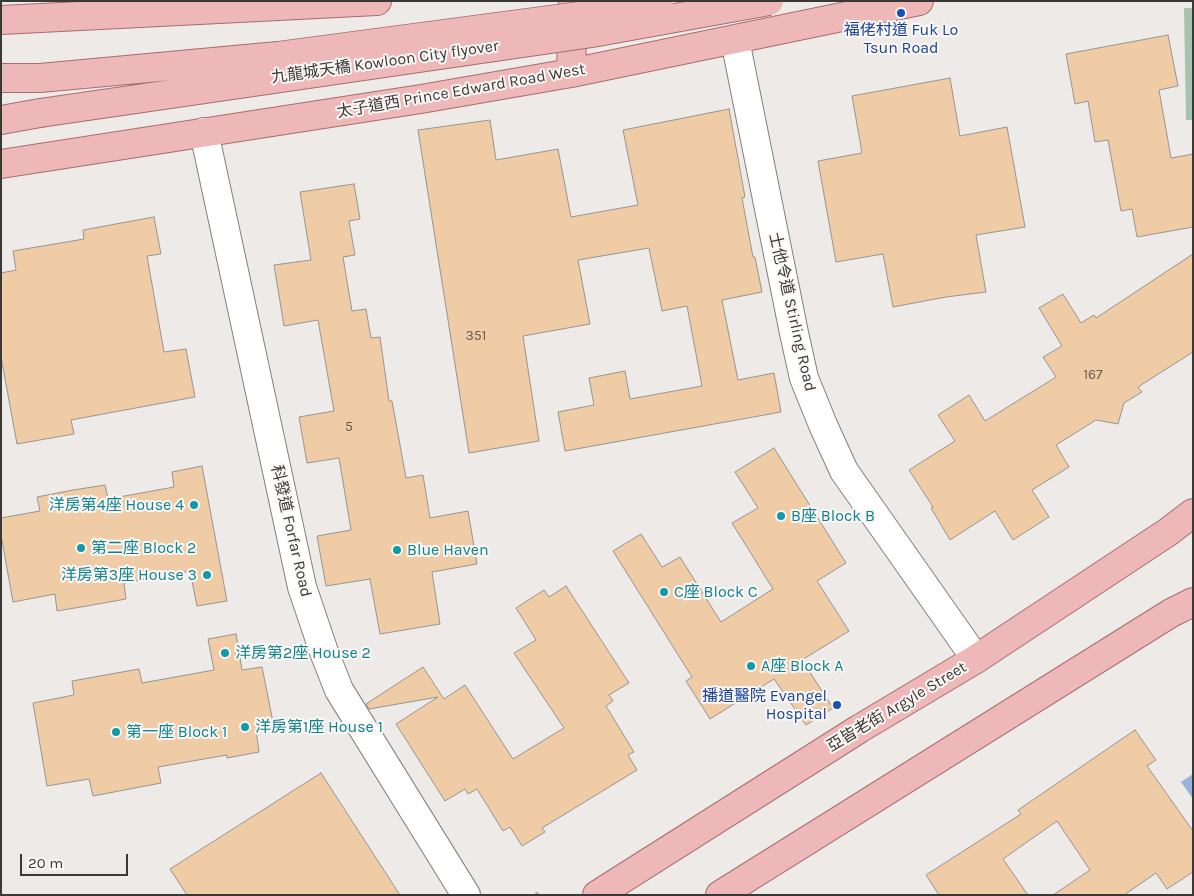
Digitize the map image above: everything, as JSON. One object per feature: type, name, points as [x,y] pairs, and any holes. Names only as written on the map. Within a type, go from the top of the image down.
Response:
[{"type":"main road","points":[[1,20],[210,6],[377,1]]},
{"type":"main road","points":[[571,73],[573,1]]},
{"type":"main road","name":"九龍城天橋 Kowloon City flyover","points":[[1,78],[40,78],[278,56],[587,15],[659,1]]},
{"type":"main road","name":"九龍城天橋 Kowloon City flyover","points":[[1,120],[271,78],[592,33],[769,1]]},
{"type":"main road","name":"太子道西 Prince Edward Road West","points":[[2,163],[421,99],[571,73],[919,1]]},
{"type":"main road","name":"亞皆老街 Argyle Street","points":[[597,895],[859,729],[976,658],[1180,527],[1193,513]]},
{"type":"main road","points":[[720,895],[1182,608],[1193,595]]},
{"type":"street","name":"士他令道 Stirling Road","points":[[735,40],[804,378],[844,471],[976,658]]},
{"type":"street","name":"科發道 Forfar Road","points":[[204,132],[302,587],[324,652],[339,690],[466,895]]},
{"type":"green space","points":[[1184,8],[1193,8],[1193,120],[1186,120]]},
{"type":"water","points":[[1193,774],[1193,799],[1181,782]]},
{"type":"building","points":[[1168,35],[1178,86],[1159,90],[1171,158],[1193,154],[1193,227],[1137,237],[1132,209],[1121,211],[1108,140],[1095,142],[1088,101],[1075,104],[1066,54]]},
{"type":"building","points":[[950,78],[960,136],[1007,127],[1025,227],[976,235],[986,292],[893,307],[883,254],[836,262],[818,161],[862,153],[852,96]]},
{"type":"building","points":[[729,109],[745,197],[742,198],[753,257],[755,257],[762,292],[722,300],[738,380],[774,373],[781,412],[565,451],[558,412],[594,405],[589,378],[625,371],[630,399],[702,386],[687,306],[662,311],[649,248],[578,260],[590,324],[523,336],[539,441],[469,453],[418,130],[490,120],[496,160],[558,149],[571,217],[638,205],[623,130]]},
{"type":"building","points":[[354,184],[360,219],[349,221],[355,255],[343,257],[352,311],[366,309],[371,338],[380,337],[389,401],[392,401],[406,478],[423,475],[430,518],[468,511],[477,564],[432,572],[440,624],[380,634],[370,579],[326,586],[317,536],[351,530],[339,458],[307,463],[299,417],[334,411],[318,320],[284,326],[274,265],[311,260],[300,192]]},
{"type":"building","points":[[154,217],[161,254],[147,256],[164,352],[186,349],[195,397],[71,420],[74,434],[17,444],[1,357],[1,273],[16,270],[13,251],[84,239],[83,230]]},
{"type":"building","points":[[1193,254],[1193,352],[1138,387],[1142,392],[1124,403],[1118,424],[1096,420],[1056,445],[1069,467],[1032,490],[1049,517],[1013,540],[995,511],[950,540],[931,508],[933,507],[909,470],[955,441],[938,415],[969,395],[985,421],[1056,377],[1043,357],[1062,346],[1039,308],[1063,294],[1081,323],[1094,315],[1096,318]]},
{"type":"building","points":[[774,448],[846,563],[817,581],[849,631],[802,660],[833,708],[806,725],[774,679],[710,719],[686,681],[692,677],[613,551],[641,534],[662,567],[680,557],[721,622],[773,589],[732,523],[758,508],[735,472]]},
{"type":"building","name":"第二座 Block 2","points":[[202,466],[227,601],[197,606],[190,571],[124,583],[126,599],[87,606],[57,611],[55,594],[13,602],[1,535],[1,518],[40,511],[37,497],[73,490],[105,485],[108,499],[174,487],[172,472]]},
{"type":"building","points":[[566,586],[629,683],[609,695],[613,701],[606,706],[634,752],[628,755],[637,770],[542,828],[545,832],[522,846],[510,827],[503,831],[477,789],[468,794],[465,789],[445,801],[396,724],[438,697],[369,709],[366,704],[423,667],[444,699],[465,685],[513,759],[564,728],[514,653],[536,640],[516,608],[544,590],[549,597]]},
{"type":"building","points":[[236,634],[242,670],[262,667],[274,727],[256,730],[259,752],[227,758],[227,755],[158,767],[161,783],[93,796],[89,779],[47,786],[33,703],[74,695],[72,681],[139,669],[142,683],[214,670],[208,639]]},
{"type":"building","points":[[1135,730],[1156,760],[1147,766],[1193,831],[1193,872],[1167,889],[1156,873],[1124,895],[1053,895],[1090,870],[1057,821],[1003,859],[1028,895],[939,895],[926,875],[1021,814],[1018,810]]},
{"type":"building","points":[[321,773],[400,895],[187,895],[170,869]]},
{"type":"place","name":"福佬村道 Fuk Lo Tsun Road","points":[[901,13]]},
{"type":"place","name":"洋房第4座 House 4","points":[[194,505]]},
{"type":"place","name":"B座 Block B","points":[[781,516]]},
{"type":"place","name":"第二座 Block 2","points":[[81,548]]},
{"type":"place","name":"Blue Haven","points":[[397,550]]},
{"type":"place","name":"洋房第3座 House 3","points":[[207,575]]},
{"type":"place","name":"C座 Block C","points":[[664,592]]},
{"type":"place","name":"洋房第2座 House 2","points":[[225,653]]},
{"type":"place","name":"A座 Block A","points":[[751,666]]},
{"type":"place","name":"播道醫院 Evangel Hospital","points":[[837,705]]},
{"type":"place","name":"洋房第1座 House 1","points":[[245,727]]},
{"type":"place","name":"第一座 Block 1","points":[[116,732]]}]
